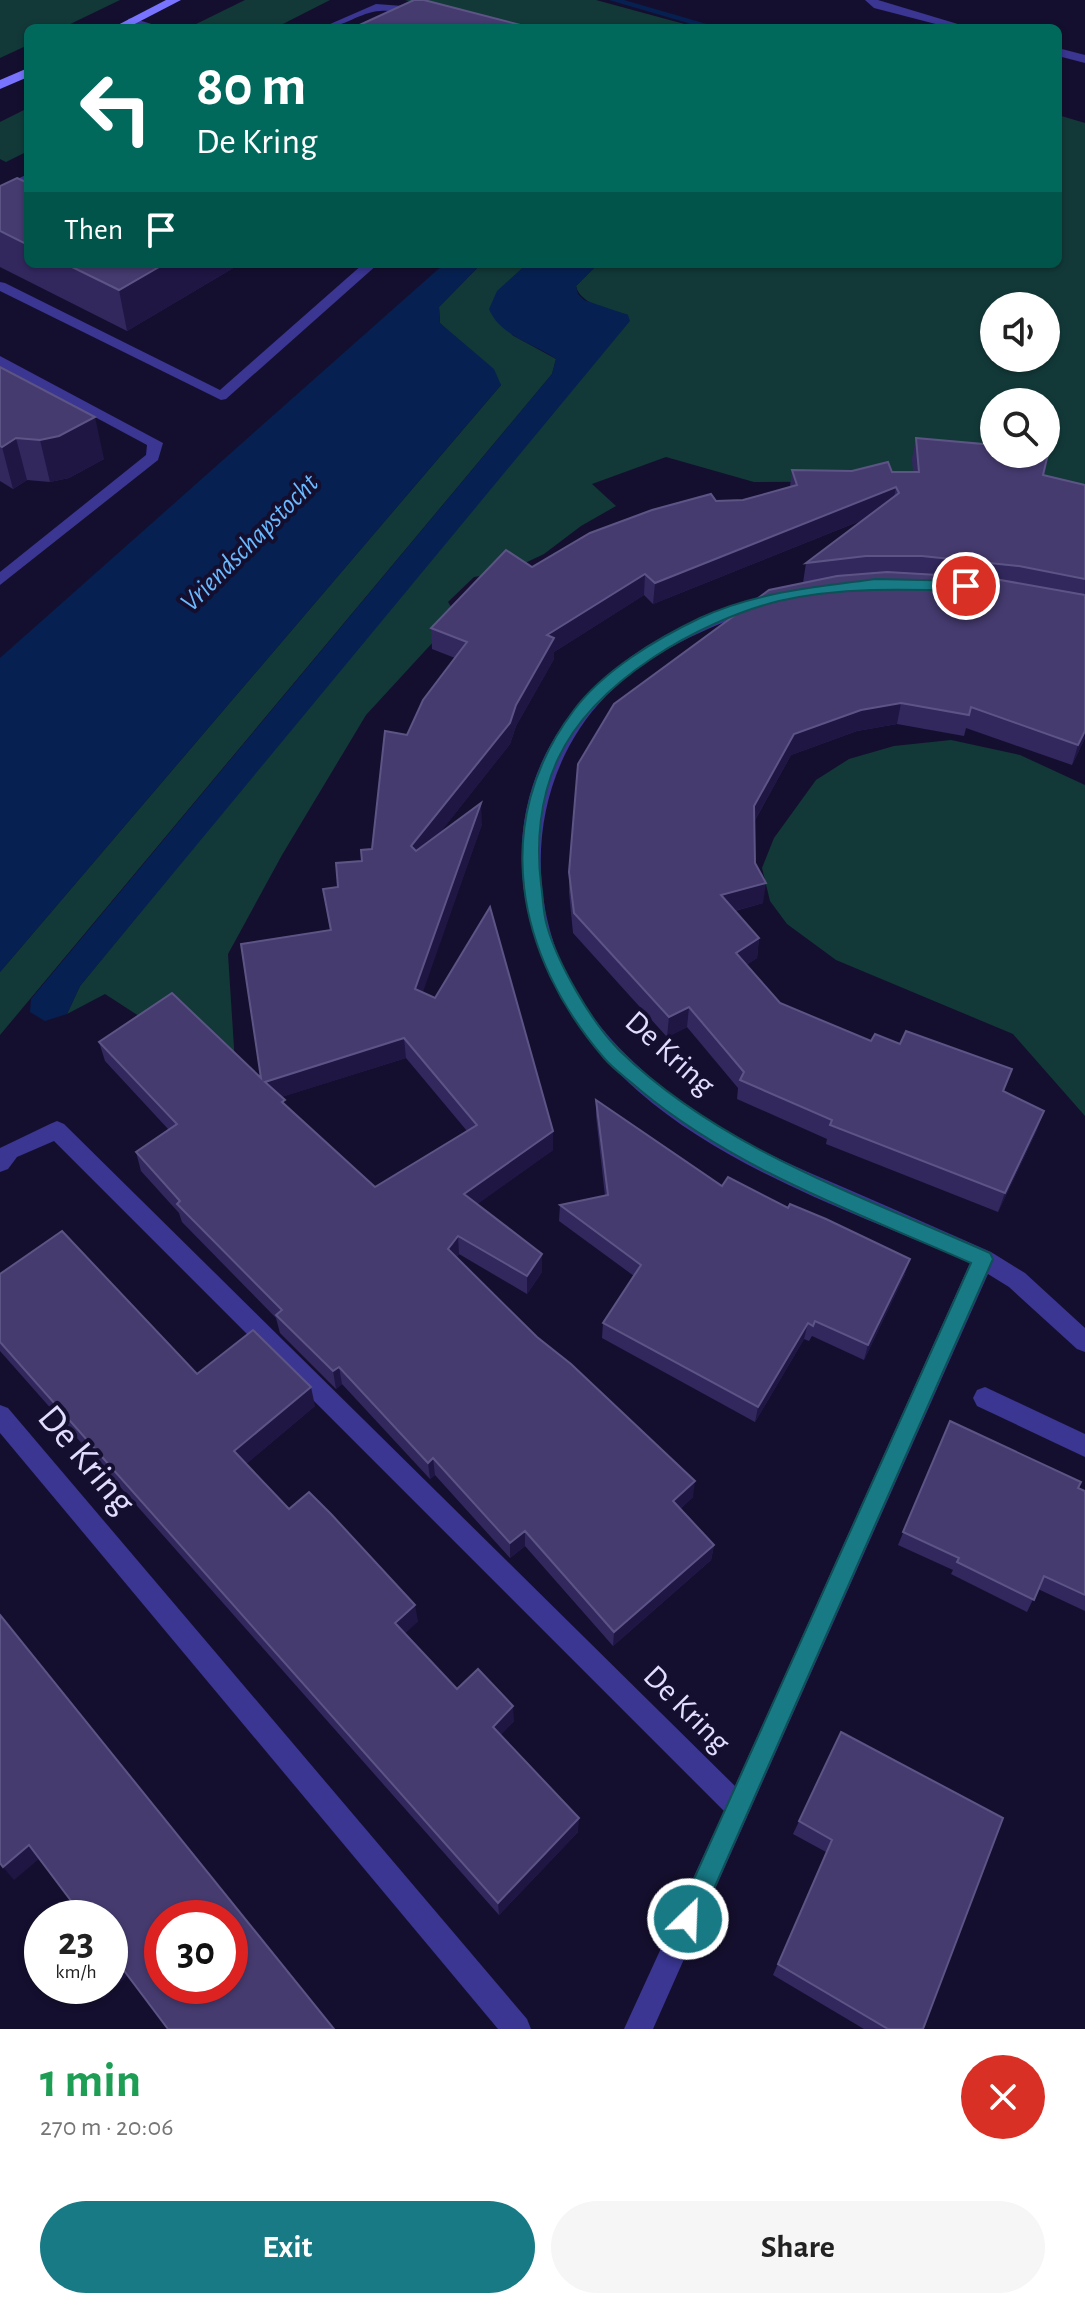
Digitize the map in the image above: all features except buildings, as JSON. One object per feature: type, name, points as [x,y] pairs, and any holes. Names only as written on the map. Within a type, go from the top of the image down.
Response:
[{"type":"street","points":[[126,24],[175,0]]},
{"type":"street","points":[[871,0],[878,6],[949,24]]},
{"type":"street","points":[[336,24],[376,7],[403,9],[458,24]]},
{"type":"street","points":[[132,21],[141,24]]},
{"type":"street","points":[[1062,53],[1085,59]]},
{"type":"street","points":[[0,85],[24,74]]},
{"type":"street","points":[[0,171],[24,180]]},
{"type":"street","points":[[0,192],[24,180]]},
{"type":"street","points":[[0,286],[221,396],[366,268]]},
{"type":"street","points":[[0,360],[155,443],[153,457],[0,580]]},
{"type":"street","name":"De Kring","points":[[791,595],[707,621],[637,660],[581,711],[550,758],[534,811],[529,859],[538,925],[564,989],[611,1054],[684,1116],[760,1160],[983,1259],[1017,1280],[1085,1342]]},
{"type":"street","name":"De Kring","points":[[0,1163],[10,1151],[57,1130],[739,1808]]},
{"type":"street","name":"De Kring","points":[[638,2029],[983,1259]]},
{"type":"street","points":[[985,1398],[1085,1446]]},
{"type":"street","name":"De Kring","points":[[0,1416],[517,2029]]},
{"type":"green space","points":[[0,0],[120,0],[70,24],[24,24],[24,47],[0,58]]},
{"type":"green space","points":[[245,0],[330,0],[283,24],[196,24]]},
{"type":"green space","points":[[405,0],[596,0],[684,24],[492,24]]},
{"type":"green space","points":[[24,110],[24,153],[6,162],[0,159],[0,122]]},
{"type":"green space","points":[[1062,116],[1085,123],[1085,501],[939,481],[754,482],[666,457],[592,484],[616,506],[581,526],[544,554],[508,571],[474,577],[448,602],[457,616],[366,715],[282,855],[228,954],[236,1079],[105,994],[67,1014],[80,986],[628,315],[598,306],[579,292],[576,286],[594,268],[1062,268]]},
{"type":"green space","points":[[477,268],[523,268],[498,291],[512,335],[556,359],[552,374],[0,1035],[0,972],[501,385],[440,323],[439,307]]},
{"type":"green space","points":[[951,740],[1020,755],[1085,785],[1085,1116],[1013,1034],[836,960],[787,924],[770,901],[762,868],[774,838],[816,780],[849,759],[894,746]]},
{"type":"water","points":[[439,268],[477,268],[439,307],[440,323],[494,369],[501,385],[0,972],[0,658]]},
{"type":"water","points":[[523,268],[594,268],[576,286],[578,294],[584,300],[628,315],[630,321],[80,986],[67,1014],[45,1021],[30,1012],[31,999],[552,374],[556,359],[509,332],[494,318],[489,309],[497,291]]},
{"type":"waterway","name":"Vriendschapstocht","points":[[614,0],[701,24]]},
{"type":"route","points":[[688,1919],[983,1259],[760,1160],[684,1116],[611,1054],[564,989],[538,925],[529,859],[534,811],[550,758],[581,711],[637,660],[707,621],[777,597],[876,583],[966,586]]}]
